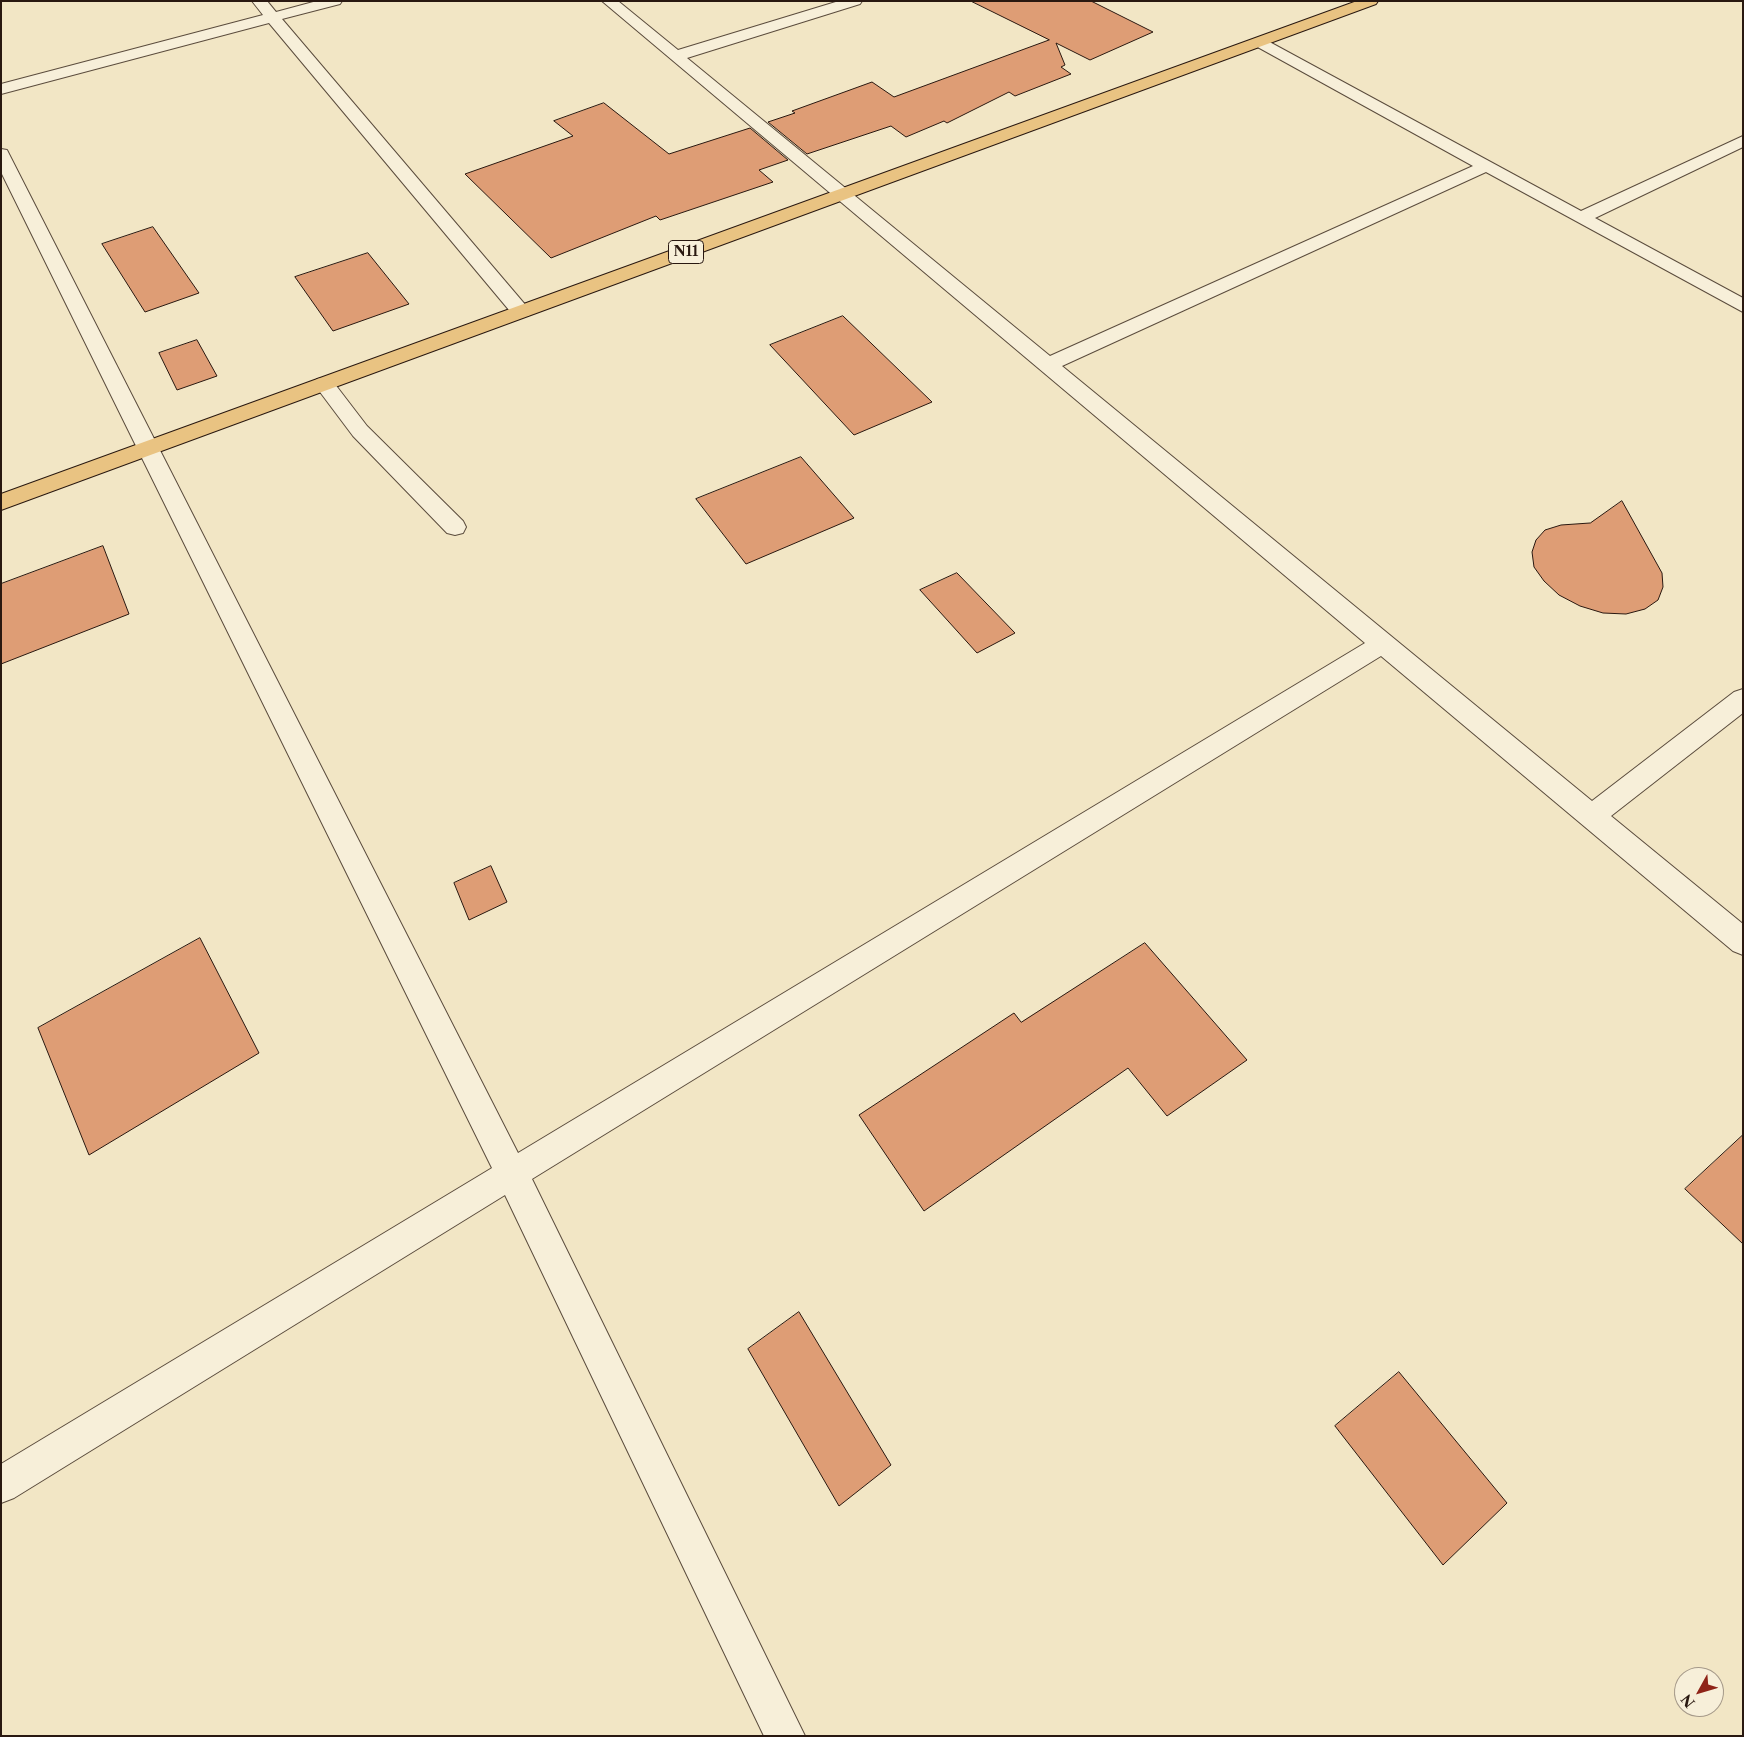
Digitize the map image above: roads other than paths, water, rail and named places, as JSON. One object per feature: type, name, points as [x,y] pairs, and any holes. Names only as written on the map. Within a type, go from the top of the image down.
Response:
[{"type":"main road","name":"N11","points":[[1,502],[1371,1]]},
{"type":"street","points":[[260,1],[521,312]]},
{"type":"street","points":[[1,88],[335,1]]},
{"type":"street","points":[[609,1],[1743,942]]},
{"type":"street","points":[[676,56],[855,1]]},
{"type":"street","points":[[1259,42],[1743,306]]},
{"type":"street","points":[[1580,218],[1743,141]]},
{"type":"street","points":[[1,154],[512,1174],[785,1736]]},
{"type":"street","points":[[1047,365],[1486,166]]},
{"type":"street","points":[[324,384],[360,431],[455,527]]},
{"type":"street","points":[[1,1485],[1382,644]]},
{"type":"street","points":[[1591,816],[1743,699]]}]
